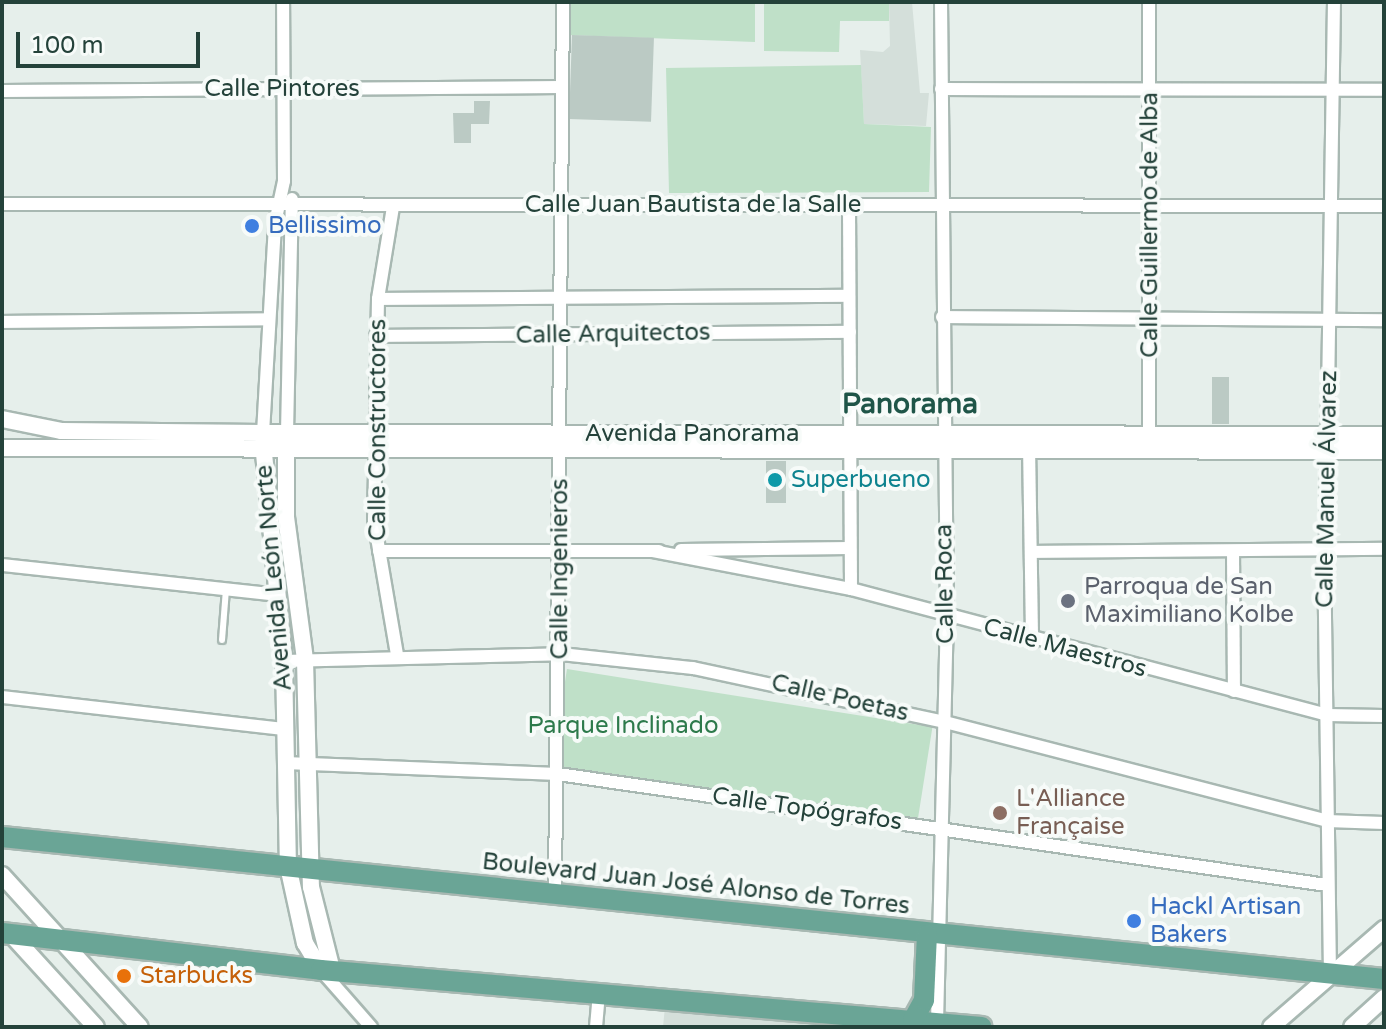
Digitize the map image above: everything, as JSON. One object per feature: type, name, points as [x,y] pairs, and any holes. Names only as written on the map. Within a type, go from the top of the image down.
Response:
[{"type":"main road","name":"Boulevard Juan José Alonso de Torres","points":[[2,837],[288,866],[310,877],[555,896],[1384,979]]},
{"type":"main road","points":[[7,934],[329,975],[599,994],[982,1027]]},
{"type":"main road","points":[[913,1020],[924,1000],[934,935]]},
{"type":"street","name":"Avenida León Norte","points":[[283,2],[284,181],[278,203],[268,319],[263,442],[284,661],[290,887],[305,943],[329,975]]},
{"type":"street","name":"Calle Ingenieros","points":[[555,896],[561,654],[558,205],[563,2]]},
{"type":"street","name":"Calle Roca","points":[[937,1023],[934,935],[946,829],[947,615],[941,444],[941,2]]},
{"type":"street","name":"Calle Guillermo de Alba","points":[[1149,2],[1152,90],[1149,441]]},
{"type":"street","name":"Calle Manuel Álvarez","points":[[1330,975],[1326,885],[1326,551],[1334,2]]},
{"type":"street","name":"Calle Pintores","points":[[2,91],[561,87]]},
{"type":"street","points":[[941,89],[1384,90]]},
{"type":"street","name":"Avenida León Norte","points":[[284,181],[295,204],[286,452],[289,552],[305,660],[310,877],[329,975]]},
{"type":"street","name":"Calle Juan Bautista de la Salle","points":[[2,204],[278,203],[393,207],[1384,206]]},
{"type":"street","points":[[849,205],[851,589]]},
{"type":"street","name":"Calle Constructores","points":[[393,207],[378,299],[375,442],[379,551],[397,654]]},
{"type":"street","name":"Calle Arquitectos","points":[[378,299],[848,296]]},
{"type":"street","points":[[942,317],[1150,321],[1384,320]]},
{"type":"street","points":[[2,322],[268,319]]},
{"type":"street","name":"Calle Arquitectos","points":[[376,336],[850,332]]},
{"type":"street","name":"Avenida Panorama","points":[[2,419],[61,431],[263,442],[286,452],[375,442]]},
{"type":"street","name":"Avenida Panorama","points":[[2,448],[263,442],[287,433],[375,442],[849,442],[941,444],[1030,453],[1149,441]]},
{"type":"street","points":[[1029,433],[1032,642]]},
{"type":"street","name":"Avenida Panorama","points":[[941,444],[1029,433],[1149,441],[1329,443],[1384,451]]},
{"type":"street","name":"Avenida Panorama","points":[[1329,443],[1384,435]]},
{"type":"street","name":"Calle Maestros","points":[[379,551],[850,548]]},
{"type":"street","points":[[1031,552],[1384,549]]},
{"type":"street","name":"Calle Maestros","points":[[653,551],[851,589],[1032,642],[1327,715],[1384,716]]},
{"type":"street","points":[[1233,552],[1234,691]]},
{"type":"street","points":[[2,565],[277,595]]},
{"type":"street","name":"Calle Poetas","points":[[284,661],[397,654],[561,654],[749,677],[945,722],[1327,821],[1384,823]]},
{"type":"street","points":[[2,697],[284,729]]},
{"type":"street","name":"Calle Topógrafos","points":[[285,763],[558,774],[1326,885]]},
{"type":"street","points":[[2,875],[140,1027]]},
{"type":"street","points":[[290,887],[310,877]]},
{"type":"street","points":[[1271,1027],[1384,929]]},
{"type":"street","points":[[7,934],[96,1027]]},
{"type":"street","points":[[329,975],[371,1027]]},
{"type":"street","points":[[596,1027],[599,994]]},
{"type":"street","points":[[1352,1027],[1384,998]]},
{"type":"lane","points":[[222,640],[226,589]]},
{"type":"shaded area","points":[[889,2],[912,2],[920,93],[929,93],[926,126],[864,124],[860,50],[883,52],[890,46]]},
{"type":"shaded area","points":[[665,1007],[865,1027],[663,1027]]},
{"type":"green space","points":[[567,2],[755,2],[755,42],[567,35]]},
{"type":"green space","points":[[764,2],[889,2],[889,21],[840,21],[839,52],[764,51]]},
{"type":"green space","points":[[861,65],[864,124],[931,127],[929,192],[669,193],[666,68]]},
{"type":"green space","name":"Parque Inclinado","points":[[567,669],[932,727],[917,824],[552,766]]},
{"type":"building","points":[[572,35],[654,38],[651,122],[569,119]]},
{"type":"building","points":[[474,101],[490,101],[489,124],[471,124],[471,143],[454,143],[453,113],[474,113]]},
{"type":"building","points":[[1212,377],[1229,377],[1229,424],[1212,424]]},
{"type":"building","name":"Superbueno","points":[[766,461],[786,461],[786,503],[766,503]]},
{"type":"place","name":"Bellissimo","points":[[252,226]]},
{"type":"place","name":"Superbueno","points":[[775,480]]},
{"type":"place","name":"Parroqua de San Maximiliano Kolbe","points":[[1068,601]]},
{"type":"place","name":"L'Alliance Française","points":[[1000,813]]},
{"type":"place","name":"Hackl Artisan Bakers","points":[[1134,921]]},
{"type":"place","name":"Starbucks","points":[[124,976]]},
{"type":"district","name":"Panorama","points":[[910,404]]}]
